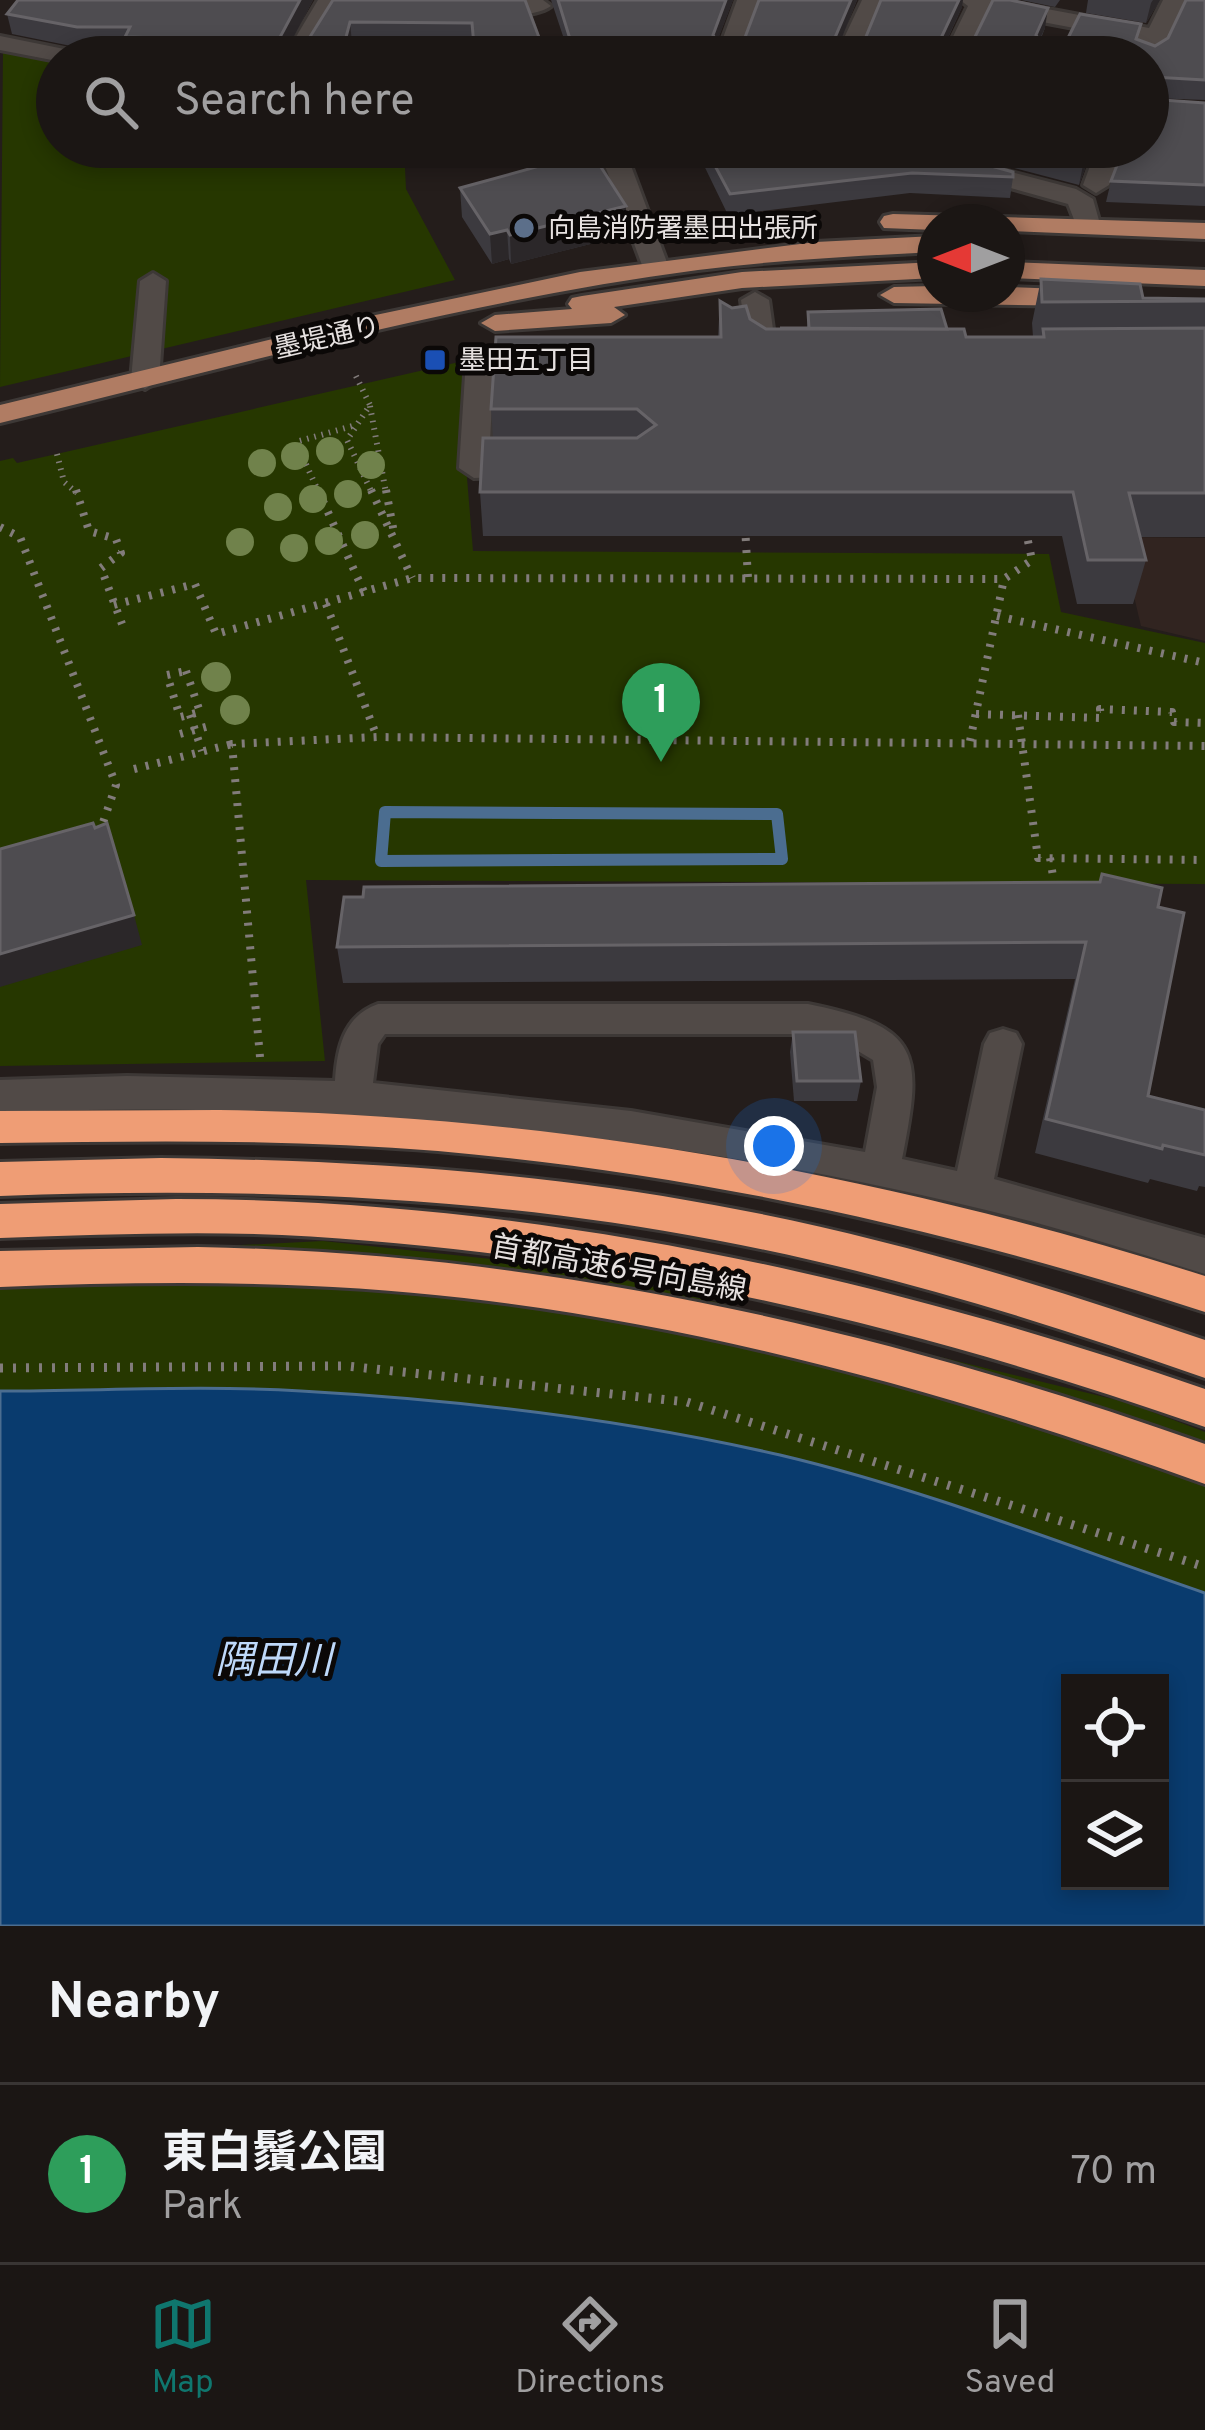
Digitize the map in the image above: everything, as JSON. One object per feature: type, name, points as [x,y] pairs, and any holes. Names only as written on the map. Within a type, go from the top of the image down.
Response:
[{"type":"highway","points":[[0,1127],[285,1126],[560,1147],[719,1171],[887,1205],[1205,1294]]},
{"type":"highway","name":"首都高速6号向島線","points":[[0,1178],[225,1175],[365,1180],[647,1210],[934,1275],[1205,1359]]},
{"type":"highway","points":[[0,1221],[281,1218],[527,1238],[638,1254],[836,1298],[1039,1354],[1205,1408]]},
{"type":"highway","name":"首都高速6号向島線","points":[[0,1270],[235,1266],[372,1272],[527,1288],[825,1345],[985,1390],[1205,1464]]},
{"type":"main road","name":"墨堤通り","points":[[655,265],[719,241],[764,232],[927,220],[1205,231]]},
{"type":"main road","name":"墨堤通り","points":[[0,414],[545,286],[655,265],[802,248],[917,245]]},
{"type":"main road","points":[[1025,246],[1205,254]]},
{"type":"main road","name":"墨堤通り","points":[[0,439],[495,323],[664,289],[917,271]]},
{"type":"main road","points":[[1025,271],[1205,278]]},
{"type":"main road","name":"墨堤通り","points":[[495,323],[742,301],[917,296]]},
{"type":"main road","name":"墨堤通り","points":[[1025,296],[1205,302]]},
{"type":"street","points":[[309,36],[330,0]]},
{"type":"street","points":[[736,36],[749,0]]},
{"type":"street","points":[[857,36],[874,0]]},
{"type":"street","points":[[1156,36],[1174,0]]},
{"type":"street","points":[[963,36],[977,1],[1118,36]]},
{"type":"street","points":[[450,5],[540,10]]},
{"type":"street","points":[[0,43],[36,50]]},
{"type":"street","points":[[619,168],[655,265]]},
{"type":"street","points":[[955,168],[1080,199],[1087,224]]},
{"type":"street","points":[[1096,185],[1102,168]]},
{"type":"street","points":[[145,380],[153,281]]},
{"type":"street","points":[[732,340],[742,301]]},
{"type":"street","points":[[742,301],[764,359],[810,360]]},
{"type":"street","points":[[465,330],[480,359],[474,469],[566,468]]},
{"type":"street","points":[[480,359],[569,360]]},
{"type":"street","points":[[353,1099],[358,1042],[367,1026],[378,1019],[808,1019],[856,1026],[878,1037],[894,1058],[896,1084],[880,1172]]},
{"type":"street","points":[[972,1191],[1003,1044]]},
{"type":"street","points":[[0,1096],[76,1091],[262,1094],[515,1110],[656,1130],[972,1191],[1205,1256]]},
{"type":"path","points":[[356,376],[370,405],[396,543]]},
{"type":"path","points":[[370,405],[347,440],[412,578]]},
{"type":"path","points":[[356,425],[296,442],[364,592]]},
{"type":"path","points":[[57,454],[64,482],[76,490],[89,531],[116,538],[121,553],[101,568],[122,624]]},
{"type":"path","points":[[114,604],[195,584],[216,634],[412,578],[1004,579],[1032,560],[1022,506]]},
{"type":"path","points":[[744,522],[748,578]]},
{"type":"path","points":[[0,527],[20,537],[116,785],[94,847]]},
{"type":"path","points":[[970,741],[1004,579]]},
{"type":"path","points":[[326,604],[377,737]]},
{"type":"path","points":[[997,616],[1205,663]]},
{"type":"path","points":[[186,671],[200,712],[190,715],[180,717],[167,675],[186,671]]},
{"type":"path","points":[[976,714],[1101,718],[1100,709],[1172,712],[1174,722],[1205,723]]},
{"type":"path","points":[[190,715],[202,752]]},
{"type":"path","points":[[1018,715],[1038,858],[1205,860]]},
{"type":"path","points":[[180,734],[213,725]]},
{"type":"path","points":[[134,769],[232,744],[377,737],[1205,746]]},
{"type":"path","points":[[232,744],[262,1094]]},
{"type":"path","points":[[1050,858],[1057,898]]},
{"type":"path","points":[[0,1368],[346,1366],[687,1402],[1205,1567]]},
{"type":"shaded area","points":[[1120,537],[1205,538],[1205,641],[1141,626]]},
{"type":"green space","points":[[3,50],[36,57],[36,168],[405,168],[406,189],[455,280],[0,387]]},
{"type":"green space","points":[[468,360],[464,441],[473,551],[1049,554],[1061,612],[1205,643],[1205,884],[306,880],[325,1061],[0,1066],[0,461],[13,458],[17,463]]},
{"type":"green space","points":[[323,1241],[576,1268],[1129,1403],[1205,1432],[1205,1593],[887,1484],[780,1455],[662,1431],[482,1406],[301,1391],[0,1391],[0,1257]]},
{"type":"water","name":"隅田川","points":[[0,1391],[301,1391],[482,1406],[662,1431],[780,1455],[887,1484],[1205,1593],[1205,1926],[0,1926]]},
{"type":"building","points":[[18,0],[300,0],[281,36],[126,36],[130,27],[77,27],[7,14]]},
{"type":"building","points":[[333,0],[525,0],[538,36],[473,36],[472,23],[350,22],[346,36],[310,36]]},
{"type":"building","points":[[558,0],[726,0],[713,35],[569,36]]},
{"type":"building","points":[[759,0],[851,0],[836,36],[746,36]]},
{"type":"building","points":[[881,0],[959,0],[942,36],[866,36]]},
{"type":"building","points":[[993,0],[1048,8],[1036,35],[975,36]]},
{"type":"building","points":[[1186,0],[1205,0],[1205,80],[1169,78],[1169,36]]},
{"type":"building","points":[[1080,14],[1141,24],[1137,36],[1069,36]]},
{"type":"building","points":[[1169,100],[1205,103],[1205,185],[1111,181],[1116,168],[1169,168]]},
{"type":"building","points":[[532,168],[602,168],[626,206],[510,235],[507,230],[490,234],[460,188]]},
{"type":"building","points":[[716,168],[999,168],[1013,172],[1013,177],[912,173],[730,194]]},
{"type":"building","points":[[1041,279],[1140,284],[1143,298],[1205,301],[1042,302]]},
{"type":"building","points":[[720,301],[732,308],[746,306],[750,319],[766,329],[964,329],[966,337],[1044,337],[1043,329],[1205,328],[1205,493],[1129,493],[1146,560],[1088,560],[1073,492],[480,492],[483,438],[637,438],[656,425],[637,409],[491,409],[496,337],[721,337]]},
{"type":"building","points":[[808,312],[942,312],[947,329],[780,328],[809,328]]},
{"type":"building","points":[[93,823],[95,828],[107,823],[134,915],[0,954],[0,849]]},
{"type":"building","points":[[1102,874],[1162,888],[1158,907],[1184,913],[1148,1096],[1205,1110],[1205,1155],[1163,1145],[1162,1149],[1046,1119],[1086,942],[337,947],[344,897],[363,897],[364,887],[1100,882]]},
{"type":"building","points":[[793,1032],[855,1032],[861,1081],[797,1081]]},
{"type":"waterway","points":[[385,812],[777,814],[782,859],[381,861],[385,812]]},
{"type":"place","name":"向島消防署墨田出張所","points":[[524,228]]},
{"type":"place","name":"墨田五丁目","points":[[435,360]]},
{"type":"place","name":"東白鬚公園","points":[[661,762]]}]
